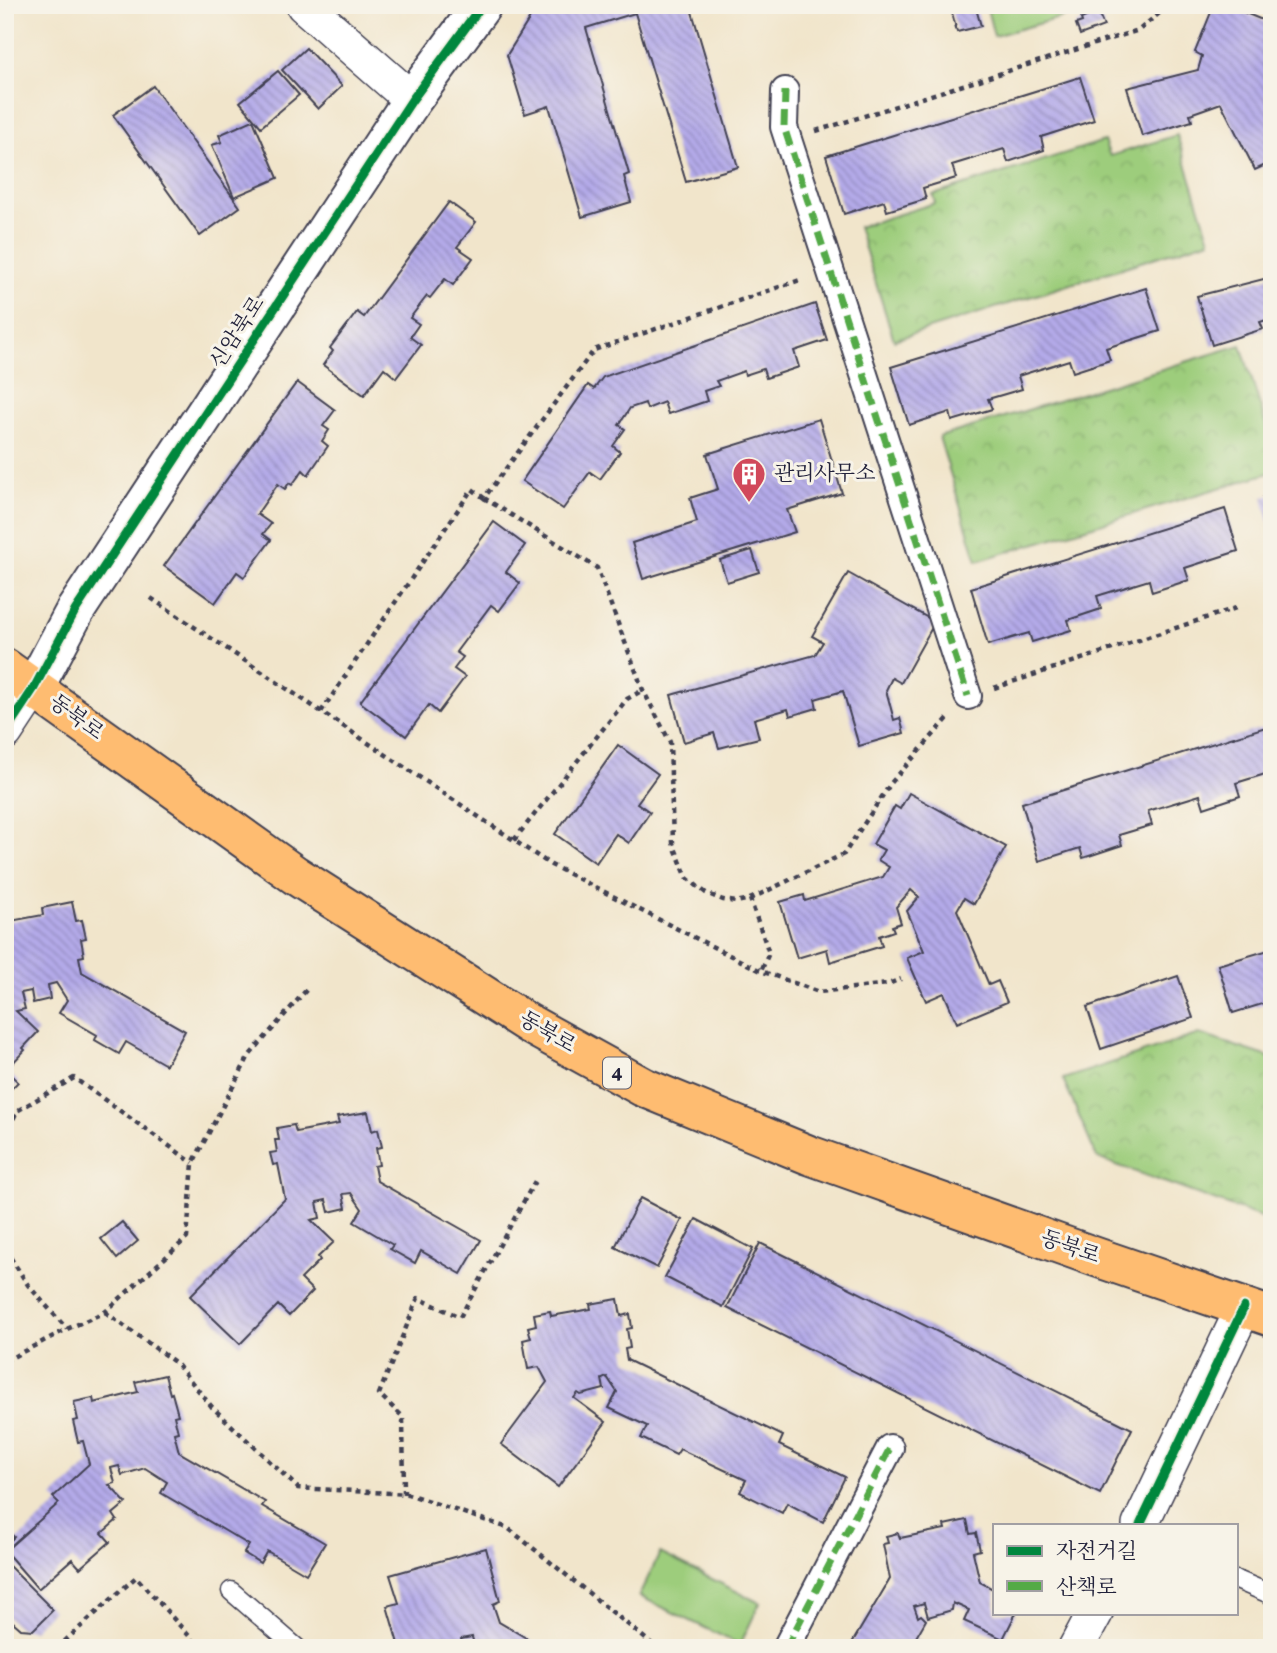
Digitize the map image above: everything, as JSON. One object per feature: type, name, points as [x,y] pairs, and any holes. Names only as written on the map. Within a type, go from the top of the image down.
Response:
[{"type":"main road","name":"동북로","points":[[20,678],[295,876],[529,1024],[643,1087],[809,1155],[1258,1312]]},
{"type":"street","points":[[304,5],[412,100]]},
{"type":"street","name":"신암북로","points":[[20,678],[75,611],[412,100],[482,5]]},
{"type":"street","points":[[785,92],[784,128],[968,696]]},
{"type":"street","points":[[5,732],[20,678]]},
{"type":"street","points":[[1141,1524],[1258,1312]]},
{"type":"street","points":[[786,1648],[890,1448]]},
{"type":"street","points":[[1076,1648],[1094,1614]]},
{"type":"lane","points":[[1238,1580],[1272,1595]]},
{"type":"lane","points":[[231,1591],[297,1648]]},
{"type":"path","points":[[789,140],[1139,30],[1169,5]]},
{"type":"path","points":[[484,498],[593,350],[831,270]]},
{"type":"path","points":[[321,712],[472,489],[597,568],[643,690],[670,742],[673,842],[687,878],[706,893],[736,902],[750,899],[844,854],[891,783],[968,696],[1240,607]]},
{"type":"path","points":[[151,598],[551,865],[761,971],[819,992],[888,984],[901,979]]},
{"type":"path","points":[[514,840],[627,699],[643,690]]},
{"type":"path","points":[[750,899],[769,953],[761,971]]},
{"type":"path","points":[[5,1362],[105,1312],[187,1238],[193,1163],[249,1056],[308,988]]},
{"type":"path","points":[[5,1137],[17,1111],[74,1078],[193,1163]]},
{"type":"path","points":[[404,1494],[403,1417],[379,1394],[418,1298],[460,1317],[535,1181]]},
{"type":"path","points":[[5,1249],[28,1285],[67,1329]]},
{"type":"path","points":[[105,1312],[176,1363],[212,1407],[298,1488],[404,1494],[508,1528],[657,1648]]},
{"type":"path","points":[[57,1648],[136,1577],[200,1648]]},
{"type":"green space","points":[[986,5],[1094,5],[1095,8],[994,36]]},
{"type":"green space","points":[[1177,135],[1210,240],[894,340],[858,227],[935,203],[933,195],[1104,141],[1110,156]]},
{"type":"green space","points":[[1241,345],[1272,444],[1272,472],[977,561],[939,437]]},
{"type":"green space","points":[[1199,1034],[1272,1058],[1272,1221],[1097,1158],[1063,1079]]},
{"type":"green space","points":[[660,1553],[760,1603],[740,1645],[639,1596]]},
{"type":"building","points":[[538,5],[690,5],[738,167],[686,182],[635,13],[586,28],[629,174],[624,176],[631,202],[582,217],[549,106],[525,114],[507,55]]},
{"type":"building","points":[[950,5],[975,5],[981,26],[957,32]]},
{"type":"building","points":[[1214,5],[1226,5],[1272,24],[1272,86],[1268,97],[1272,106],[1272,162],[1255,170],[1221,103],[1190,114],[1192,121],[1142,136],[1127,88],[1198,70],[1202,56],[1195,52]]},
{"type":"building","points":[[1098,12],[1104,26],[1080,35],[1076,24]]},
{"type":"building","points":[[306,48],[342,86],[318,109],[282,70]]},
{"type":"building","points":[[278,71],[299,95],[261,127],[240,102]]},
{"type":"building","points":[[1080,77],[1094,120],[1041,137],[1044,150],[1008,162],[1004,149],[952,165],[956,178],[923,188],[926,199],[887,211],[884,201],[844,214],[826,156]]},
{"type":"building","points":[[153,86],[240,207],[200,236],[113,115]]},
{"type":"building","points":[[253,120],[278,178],[234,197],[212,145],[222,142],[219,135]]},
{"type":"building","points":[[449,202],[476,222],[457,247],[473,258],[453,285],[445,279],[410,318],[419,324],[410,337],[421,345],[396,378],[384,368],[364,395],[323,365],[333,351],[330,348],[357,312],[364,317]]},
{"type":"building","points":[[1272,267],[1272,318],[1260,322],[1263,329],[1212,345],[1197,296],[1268,278]]},
{"type":"building","points":[[1146,288],[1160,331],[1106,348],[1110,360],[1073,372],[1069,360],[1018,376],[1022,389],[988,399],[992,409],[952,421],[950,412],[909,425],[891,367]]},
{"type":"building","points":[[815,304],[827,340],[794,351],[799,367],[766,378],[763,369],[745,375],[744,371],[716,381],[719,386],[704,391],[707,401],[668,414],[664,402],[647,409],[645,403],[630,408],[619,425],[625,429],[613,446],[620,452],[600,479],[590,472],[563,509],[522,481],[588,385],[594,389],[603,377]]},
{"type":"building","points":[[297,382],[335,410],[323,426],[329,430],[322,441],[328,446],[308,475],[303,470],[292,485],[289,483],[285,489],[278,484],[257,514],[271,524],[263,534],[271,540],[244,577],[237,572],[215,603],[164,566]]},
{"type":"building","name":"관리사무소","points":[[819,419],[842,493],[787,510],[795,532],[643,579],[632,543],[697,522],[690,498],[718,489],[707,454]]},
{"type":"building","points":[[1272,495],[1272,531],[1271,531],[1263,497]]},
{"type":"building","points":[[1225,509],[1238,551],[1185,568],[1189,580],[1152,592],[1149,580],[1097,596],[1101,609],[1068,620],[1071,630],[1032,642],[1029,633],[988,645],[971,588]]},
{"type":"building","points":[[494,522],[525,545],[506,572],[520,583],[499,611],[491,605],[456,652],[463,657],[454,669],[465,677],[438,713],[429,705],[406,736],[360,702]]},
{"type":"building","points":[[752,550],[759,572],[727,582],[720,560]]},
{"type":"building","points":[[848,573],[935,622],[901,683],[892,678],[886,690],[894,720],[900,718],[904,733],[859,746],[843,691],[815,699],[817,708],[790,716],[788,709],[754,719],[759,738],[719,748],[714,733],[684,742],[671,695],[815,655],[823,642],[812,636]]},
{"type":"building","points":[[1272,725],[1272,772],[1236,783],[1240,796],[1204,808],[1200,795],[1148,811],[1152,825],[1119,835],[1122,845],[1083,858],[1080,848],[1039,861],[1022,803]]},
{"type":"building","points":[[618,745],[658,774],[637,803],[650,812],[629,843],[616,834],[596,863],[555,834]]},
{"type":"building","points":[[909,793],[1006,847],[974,904],[964,898],[957,910],[989,985],[998,981],[1007,1002],[957,1023],[944,993],[926,1001],[907,958],[924,951],[907,911],[919,897],[911,890],[896,907],[901,923],[892,926],[894,931],[879,936],[882,946],[830,962],[827,949],[797,958],[780,902],[804,895],[805,901],[883,877],[889,867],[878,860],[884,850],[873,844],[895,806],[900,809]]},
{"type":"building","points":[[72,902],[76,921],[82,920],[86,938],[81,939],[84,956],[79,957],[82,972],[185,1031],[166,1065],[126,1042],[119,1054],[95,1040],[97,1035],[59,1013],[67,1000],[56,983],[48,985],[50,999],[33,1003],[31,991],[21,993],[25,1009],[16,1011],[38,1032],[6,1070],[18,1082],[5,1095],[5,922],[43,915],[42,908]]},
{"type":"building","points":[[1272,949],[1272,1001],[1233,1013],[1218,965]]},
{"type":"building","points":[[1178,976],[1193,1018],[1101,1049],[1087,1007]]},
{"type":"building","points":[[368,1112],[372,1131],[378,1129],[382,1147],[376,1148],[379,1165],[374,1166],[377,1181],[481,1240],[461,1274],[421,1251],[415,1263],[390,1249],[393,1245],[354,1222],[362,1209],[351,1193],[343,1194],[346,1208],[329,1212],[326,1200],[317,1202],[320,1218],[311,1220],[334,1242],[301,1279],[313,1291],[289,1316],[278,1305],[240,1344],[190,1296],[285,1199],[278,1164],[273,1165],[270,1153],[277,1152],[277,1128],[294,1125],[296,1132],[339,1124],[337,1117]]},
{"type":"building","points":[[640,1198],[682,1220],[657,1268],[615,1247]]},
{"type":"building","points":[[696,1219],[753,1249],[723,1307],[665,1277]]},
{"type":"building","points":[[122,1222],[138,1241],[117,1259],[101,1239]]},
{"type":"building","points":[[760,1243],[1132,1429],[1100,1494],[727,1308]]},
{"type":"building","points":[[618,1299],[621,1316],[630,1314],[632,1328],[627,1329],[630,1348],[625,1349],[627,1360],[783,1436],[779,1445],[845,1477],[823,1522],[787,1503],[782,1513],[740,1492],[746,1480],[680,1449],[676,1455],[641,1438],[647,1426],[609,1408],[617,1392],[607,1377],[602,1379],[604,1389],[581,1395],[578,1393],[574,1398],[606,1422],[558,1487],[501,1444],[547,1382],[539,1367],[528,1369],[523,1340],[531,1338],[528,1327],[536,1325],[534,1314],[550,1311],[551,1316],[591,1309],[590,1304]]},
{"type":"building","points":[[165,1375],[178,1415],[174,1416],[178,1432],[174,1433],[179,1452],[265,1502],[262,1506],[325,1543],[306,1574],[267,1551],[260,1563],[244,1553],[249,1545],[161,1493],[167,1482],[145,1468],[122,1475],[119,1466],[111,1468],[115,1483],[109,1485],[126,1503],[113,1514],[117,1520],[102,1533],[110,1542],[80,1568],[72,1559],[38,1589],[5,1551],[59,1503],[53,1497],[89,1464],[83,1441],[78,1442],[73,1421],[78,1420],[74,1402],[93,1398],[94,1403],[138,1392],[135,1382]]},
{"type":"building","points":[[967,1520],[970,1534],[976,1533],[980,1550],[973,1552],[980,1582],[993,1589],[993,1614],[1016,1614],[1003,1639],[964,1621],[969,1610],[953,1603],[952,1610],[928,1617],[924,1603],[914,1606],[918,1617],[921,1615],[926,1620],[915,1639],[923,1643],[920,1648],[849,1648],[890,1579],[883,1544],[888,1543],[886,1536],[898,1533],[900,1538],[945,1529],[944,1525]]},
{"type":"building","points":[[5,1528],[14,1537],[5,1546]]},
{"type":"building","points":[[486,1548],[500,1601],[493,1604],[499,1622],[543,1648],[475,1648],[472,1637],[461,1639],[463,1648],[442,1648],[440,1642],[420,1648],[404,1648],[403,1645],[399,1647],[387,1606],[399,1603],[390,1575]]},
{"type":"building","points":[[5,1562],[53,1610],[33,1630],[21,1629],[5,1615]]},
{"type":"marked path","points":[[785,91],[784,127],[968,696]]},
{"type":"marked path","points":[[786,1648],[890,1448]]},
{"type":"cycle path","points":[[5,732],[34,688],[75,611],[412,100],[482,5]]},
{"type":"cycle path","points":[[1140,1524],[1244,1307]]},
{"type":"place","name":"관리사무소","points":[[749,504]]}]
